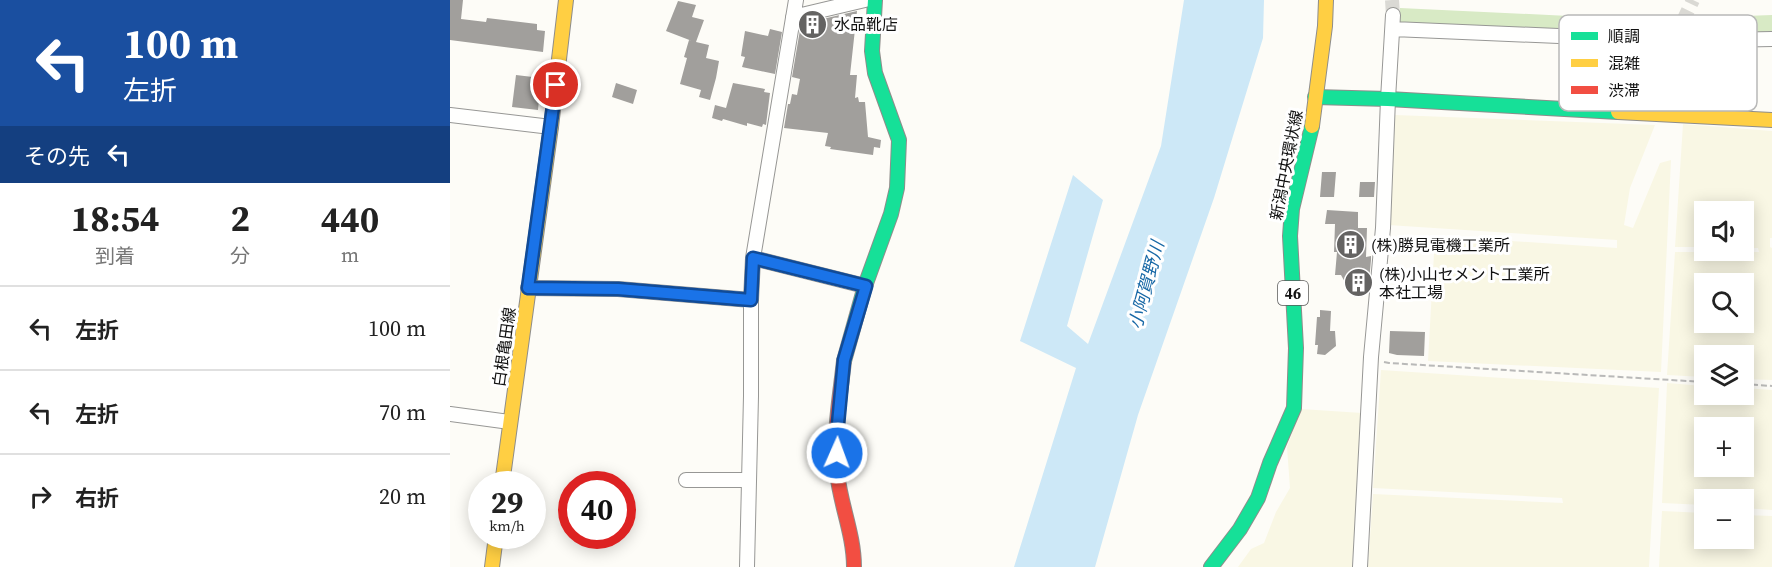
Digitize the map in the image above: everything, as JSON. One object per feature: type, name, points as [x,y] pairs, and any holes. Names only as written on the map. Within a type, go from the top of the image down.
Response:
[{"type":"main road","name":"白根亀田線","points":[[504,471],[566,0]]},
{"type":"main road","points":[[854,567],[854,551],[837,472],[837,434],[844,360],[891,214],[897,188],[899,140],[878,81],[872,51],[875,0]]},
{"type":"main road","name":"新潟中央環状線","points":[[1211,567],[1240,529],[1258,498],[1270,462],[1294,408],[1296,348],[1290,236],[1292,209],[1313,122],[1326,0]]},
{"type":"main road","points":[[1315,97],[1559,108]]},
{"type":"main road","points":[[1613,111],[1772,120]]},
{"type":"main road","points":[[492,567],[494,549]]},
{"type":"street","points":[[747,567],[753,258],[796,0]]},
{"type":"street","points":[[793,17],[865,0]]},
{"type":"street","points":[[1360,567],[1371,357],[1383,228],[1393,22],[1559,33]]},
{"type":"street","points":[[1757,39],[1772,39]]},
{"type":"street","points":[[450,115],[551,127]]},
{"type":"street","points":[[753,258],[866,286]]},
{"type":"street","points":[[528,288],[618,289],[751,300]]},
{"type":"street","points":[[450,414],[510,422]]},
{"type":"street","points":[[686,480],[749,480]]},
{"type":"path","points":[[1371,357],[1389,363],[1694,381]]},
{"type":"path","points":[[1754,385],[1772,386]]},
{"type":"shaded area","points":[[1395,115],[1655,125],[1630,188],[1624,225],[1633,228],[1660,163],[1671,160],[1661,372],[1428,361],[1435,236],[1617,248],[1617,240],[1388,225]]},
{"type":"shaded area","points":[[1683,124],[1772,131],[1772,238],[1770,238],[1770,247],[1772,248],[1772,380],[1754,379],[1754,345],[1694,345],[1694,376],[1667,375],[1675,252],[1694,252],[1694,261],[1754,261],[1754,252],[1759,252],[1758,248],[1754,248],[1754,201],[1694,201],[1694,247],[1675,247]]},
{"type":"shaded area","points":[[1381,370],[1659,388],[1649,567],[1368,567],[1373,494],[1563,503],[1562,498],[1373,488]]},
{"type":"shaded area","points":[[1667,383],[1694,385],[1694,405],[1754,405],[1754,389],[1772,390],[1772,510],[1754,509],[1754,489],[1694,489],[1694,505],[1662,503]]},
{"type":"shaded area","points":[[1301,409],[1362,413],[1352,567],[1238,567],[1251,549],[1264,543],[1276,512],[1290,488],[1287,447]]},
{"type":"shaded area","points":[[1662,511],[1694,513],[1694,549],[1754,549],[1754,515],[1772,516],[1772,567],[1659,567]]},
{"type":"green space","points":[[1400,8],[1559,16],[1559,33],[1399,25]]},
{"type":"green space","points":[[1772,15],[1772,36],[1757,36],[1757,16]]},
{"type":"water","name":"小阿賀野川","points":[[1184,0],[1264,0],[1263,38],[1214,198],[1138,415],[1095,567],[1014,567],[1076,368],[1020,341],[1073,175],[1103,200],[1067,326],[1088,344],[1161,146]]},
{"type":"building","points":[[450,0],[463,0],[461,19],[486,22],[487,18],[537,24],[537,30],[545,31],[543,52],[450,40]]},
{"type":"building","points":[[678,1],[696,5],[692,17],[704,20],[696,42],[709,45],[706,58],[719,61],[710,100],[699,97],[701,90],[680,84],[687,58],[684,57],[689,40],[692,41],[666,31]]},
{"type":"building","points":[[857,11],[850,75],[857,75],[855,98],[858,97],[859,102],[865,102],[868,137],[881,140],[880,148],[874,147],[873,155],[830,149],[831,147],[825,146],[828,133],[784,128],[788,104],[790,104],[792,94],[797,95],[800,79],[792,77],[801,24]]},
{"type":"building","points":[[770,29],[782,32],[775,74],[742,67],[745,57],[741,56],[745,31],[768,36]]},
{"type":"building","points":[[516,75],[541,78],[538,110],[512,107]]},
{"type":"building","points":[[616,83],[637,90],[633,104],[612,97]]},
{"type":"building","points":[[733,83],[765,89],[764,92],[770,93],[766,125],[763,124],[762,127],[747,123],[747,126],[712,118],[715,105],[726,108]]},
{"type":"building","points":[[1322,172],[1336,172],[1334,197],[1320,197]]},
{"type":"building","points":[[1360,182],[1375,182],[1374,197],[1359,197]]},
{"type":"building","points":[[1327,210],[1358,212],[1358,228],[1367,228],[1366,257],[1371,256],[1368,292],[1347,289],[1341,275],[1335,275],[1337,252],[1334,252],[1335,224],[1325,224]]},
{"type":"building","points":[[1320,310],[1331,311],[1330,331],[1335,331],[1336,346],[1325,355],[1317,354],[1318,345],[1315,345],[1317,317],[1320,317]]},
{"type":"building","points":[[1390,331],[1425,332],[1424,356],[1389,353]]},
{"type":"tunnel","points":[[1392,0],[1393,15]]},
{"type":"tunnel","points":[[1686,15],[1693,0]]},
{"type":"traffic: fast","points":[[844,361],[865,286],[891,214],[897,188],[899,140],[875,73],[872,51],[875,0]]},
{"type":"traffic: fast","points":[[1315,97],[1559,109]]},
{"type":"traffic: fast","points":[[1600,111],[1618,112]]},
{"type":"traffic: fast","points":[[1211,567],[1240,529],[1258,498],[1270,463],[1294,408],[1296,348],[1290,236],[1292,209],[1312,126]]},
{"type":"traffic: slow","points":[[504,471],[566,0]]},
{"type":"traffic: slow","points":[[1312,126],[1325,26],[1326,0]]},
{"type":"traffic: slow","points":[[1618,112],[1772,120]]},
{"type":"traffic: slow","points":[[492,567],[494,549]]},
{"type":"traffic: jam","points":[[844,361],[836,458],[839,484],[852,543],[854,567]]},
{"type":"place","name":"水品靴店","points":[[813,24]]},
{"type":"place","name":"(株)勝見電機工業所","points":[[1350,245]]},
{"type":"place","name":"(株)小山セメント工業所 本社工場","points":[[1358,283]]},
{"type":"route","points":[[556,85],[528,288],[618,289],[751,300],[753,258],[866,286],[844,360],[837,453]]}]
